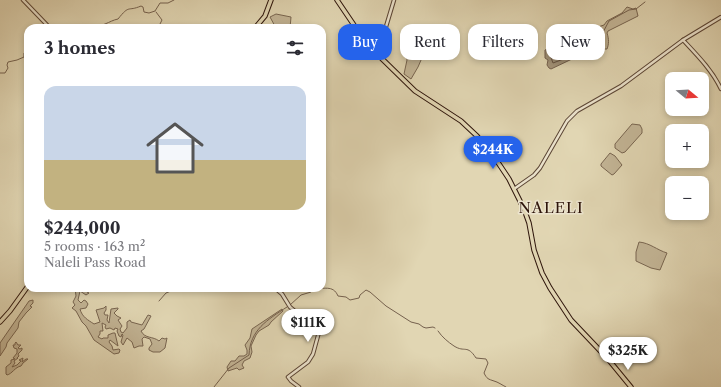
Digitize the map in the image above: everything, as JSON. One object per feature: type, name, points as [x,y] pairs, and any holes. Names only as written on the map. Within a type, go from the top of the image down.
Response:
[{"type":"main road","points":[[258,24],[265,16],[271,0]]},
{"type":"main road","points":[[337,0],[353,24]]},
{"type":"main road","points":[[383,60],[415,90],[461,121],[471,130],[497,161],[524,209],[529,223],[534,250],[542,273],[550,288],[571,320],[601,351],[631,387]]},
{"type":"main road","points":[[0,322],[24,292]]},
{"type":"street","points":[[24,0],[46,24]]},
{"type":"street","points":[[387,24],[394,0]]},
{"type":"street","points":[[514,189],[533,176],[540,168],[574,112],[621,86],[683,40],[721,17]]},
{"type":"street","points":[[683,40],[699,56],[714,76],[721,89]]},
{"type":"street","points":[[280,292],[286,303],[319,332],[308,362],[288,377],[299,387]]},
{"type":"shaded area","points":[[627,7],[633,9],[636,8],[638,16],[608,31],[608,47],[605,49],[605,24],[607,21],[622,13]]},
{"type":"shaded area","points":[[276,14],[291,17],[290,24],[274,24],[270,17]]},
{"type":"shaded area","points":[[407,60],[421,60],[411,79],[404,74]]},
{"type":"shaded area","points":[[632,124],[640,125],[642,133],[625,152],[622,153],[615,148],[615,144]]},
{"type":"shaded area","points":[[610,153],[615,156],[622,165],[612,175],[601,166]]},
{"type":"shaded area","points":[[639,242],[667,253],[660,270],[651,268],[636,261],[636,252]]},
{"type":"shaded area","points":[[76,292],[80,292],[78,300],[81,303],[84,300],[88,304],[86,308],[80,309],[84,316],[94,324],[100,322],[96,310],[106,306],[104,313],[105,315],[108,315],[107,320],[109,323],[111,309],[118,308],[114,313],[121,318],[118,320],[122,326],[120,329],[123,333],[127,328],[127,322],[130,320],[131,322],[142,325],[148,315],[151,316],[144,329],[141,331],[143,334],[159,341],[162,338],[167,338],[165,348],[160,352],[153,352],[149,350],[152,344],[150,339],[144,337],[142,339],[143,346],[134,348],[132,342],[127,338],[123,345],[121,342],[123,335],[122,334],[121,337],[119,336],[117,331],[118,329],[106,329],[106,325],[102,323],[103,331],[100,331],[98,337],[102,339],[108,338],[108,335],[115,333],[118,346],[110,340],[109,342],[113,350],[120,350],[119,353],[114,354],[94,340],[76,311],[72,308],[75,305],[73,302],[76,296]]},
{"type":"shaded area","points":[[82,292],[89,293],[86,295]]},
{"type":"shaded area","points":[[33,300],[33,303],[30,306],[32,307],[19,322],[18,328],[0,356],[0,343],[29,301]]},
{"type":"shaded area","points":[[282,309],[283,311],[269,325],[259,331],[256,335],[251,346],[252,352],[250,358],[244,361],[242,365],[244,368],[239,370],[237,368],[228,371],[227,367],[231,361],[235,361],[239,356],[244,356],[247,354],[245,345],[250,338],[252,329]]},
{"type":"shaded area","points":[[16,342],[18,345],[21,345],[18,348],[22,348],[22,350],[18,354],[19,356],[14,361],[15,363],[12,367],[17,365],[21,361],[19,360],[23,358],[22,362],[28,359],[21,366],[7,375],[6,367],[11,363],[11,360],[15,359],[13,358],[17,353],[17,349],[14,348],[13,345],[15,345]]},
{"type":"water","points":[[548,60],[570,60],[551,69],[547,65]]},
{"type":"waterway","points":[[105,24],[118,19],[125,11],[129,9],[141,6],[143,7],[144,12],[149,13],[155,11],[160,3],[168,3],[174,0]]},
{"type":"waterway","points":[[605,28],[609,21],[629,10],[636,9],[645,2]]},
{"type":"waterway","points":[[156,12],[162,20],[160,24]]},
{"type":"waterway","points":[[0,73],[5,73],[8,68],[8,62],[24,57]]},
{"type":"waterway","points":[[326,288],[333,290],[338,296],[346,297],[350,300],[359,298],[360,295],[366,290],[386,306],[411,322],[426,328],[435,328]]},
{"type":"waterway","points":[[159,301],[168,292]]},
{"type":"waterway","points":[[290,305],[301,295],[311,292]]},
{"type":"waterway","points":[[214,387],[229,368],[249,355],[250,346],[256,332],[261,326],[287,307]]},
{"type":"waterway","points":[[438,331],[454,346],[470,351],[476,358],[486,359],[488,363],[484,373],[486,376],[506,387]]},
{"type":"district","name":"NALELI","points":[[551,208]]}]
